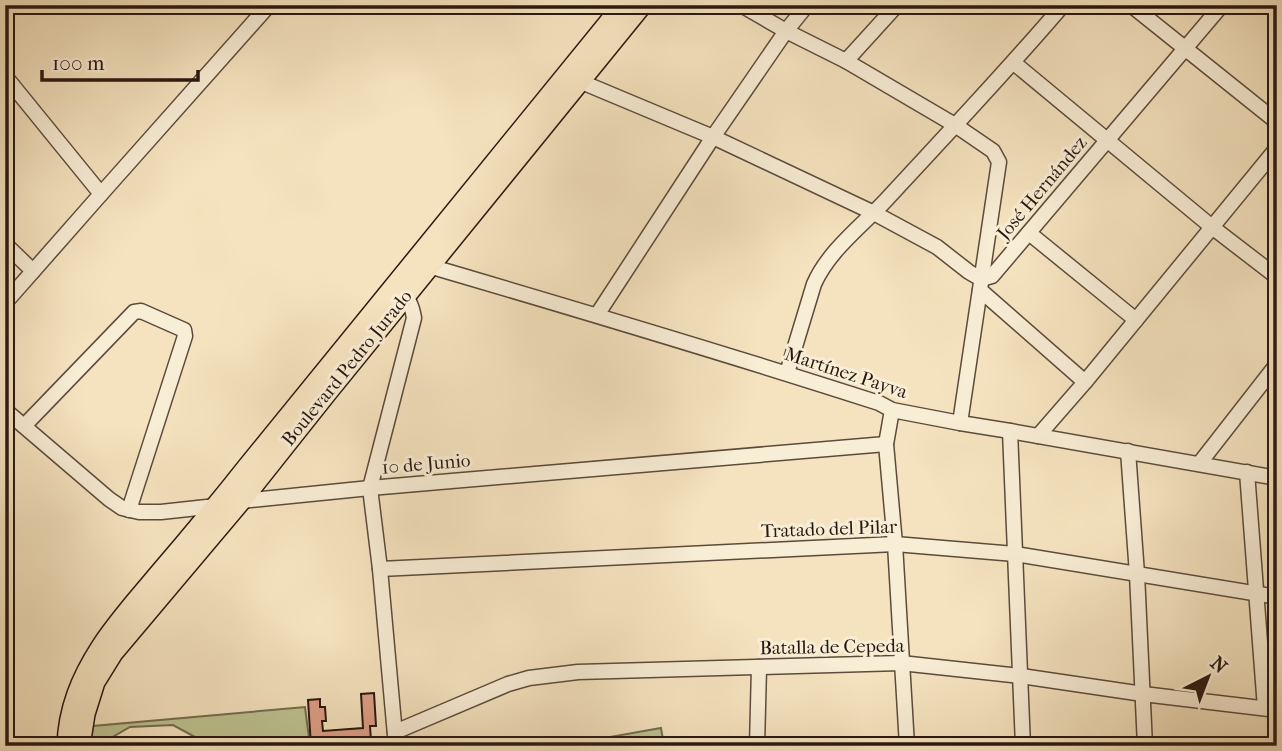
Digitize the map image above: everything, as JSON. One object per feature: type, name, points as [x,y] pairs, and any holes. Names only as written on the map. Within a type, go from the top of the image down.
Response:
[{"type":"main road","name":"Boulevard Pedro Jurado","points":[[573,78],[622,5]]},
{"type":"main road","name":"Boulevard Pedro Jurado","points":[[112,643],[241,501],[423,261],[573,78],[642,5]]},
{"type":"main road","name":"Boulevard Pedro Jurado","points":[[67,746],[124,615],[399,291]]},
{"type":"main road","name":"Boulevard Pedro Jurado","points":[[78,717],[80,746]]},
{"type":"street","points":[[5,303],[269,5]]},
{"type":"street","points":[[741,5],[846,61],[955,125],[993,151],[999,162],[960,423]]},
{"type":"street","points":[[597,315],[713,137],[807,5]]},
{"type":"street","points":[[846,61],[897,5]]},
{"type":"street","points":[[787,373],[820,270],[1014,63],[1063,5]]},
{"type":"street","points":[[1131,5],[1277,122]]},
{"type":"street","name":"José Hernández","points":[[981,285],[992,276],[1222,5]]},
{"type":"street","points":[[1014,63],[1212,227],[1277,277]]},
{"type":"street","points":[[5,76],[101,194]]},
{"type":"street","points":[[573,78],[713,137],[874,213],[937,247],[969,272],[1085,382]]},
{"type":"street","points":[[1038,436],[1277,148]]},
{"type":"street","points":[[1029,233],[1136,320]]},
{"type":"street","points":[[5,244],[33,271]]},
{"type":"street","name":"Martínez Payva","points":[[423,261],[787,373],[879,403],[892,410],[1277,478]]},
{"type":"street","points":[[396,739],[370,488],[414,318],[412,307],[399,291]]},
{"type":"street","points":[[5,410],[109,499],[129,510],[185,336],[184,330],[141,311],[134,312],[24,426]]},
{"type":"street","points":[[1199,464],[1277,364]]},
{"type":"street","points":[[892,410],[886,444],[895,544],[906,746]]},
{"type":"street","points":[[1010,431],[1023,746]]},
{"type":"street","name":"10 de Junio","points":[[129,510],[161,512],[370,488],[886,444]]},
{"type":"street","points":[[1128,451],[1145,746]]},
{"type":"street","points":[[1247,472],[1256,594],[1271,709]]},
{"type":"street","name":"Tratado del Pilar","points":[[380,569],[895,544],[1015,554],[1277,597]]},
{"type":"street","name":"Batalla de Cepeda","points":[[396,739],[508,684],[528,678],[578,672],[901,663],[1271,709]]},
{"type":"street","points":[[757,746],[759,667]]},
{"type":"green space","points":[[305,707],[310,746],[220,746],[206,743],[173,725],[130,727],[104,742],[91,738],[93,726]]},
{"type":"green space","points":[[661,728],[664,746],[604,746],[604,738]]},
{"type":"green space","points":[[139,737],[151,741],[159,746],[121,746]]},
{"type":"building","points":[[374,693],[376,726],[370,726],[371,741],[311,746],[308,700],[320,699],[320,707],[325,707],[326,721],[322,721],[323,731],[363,728],[361,694]]}]
